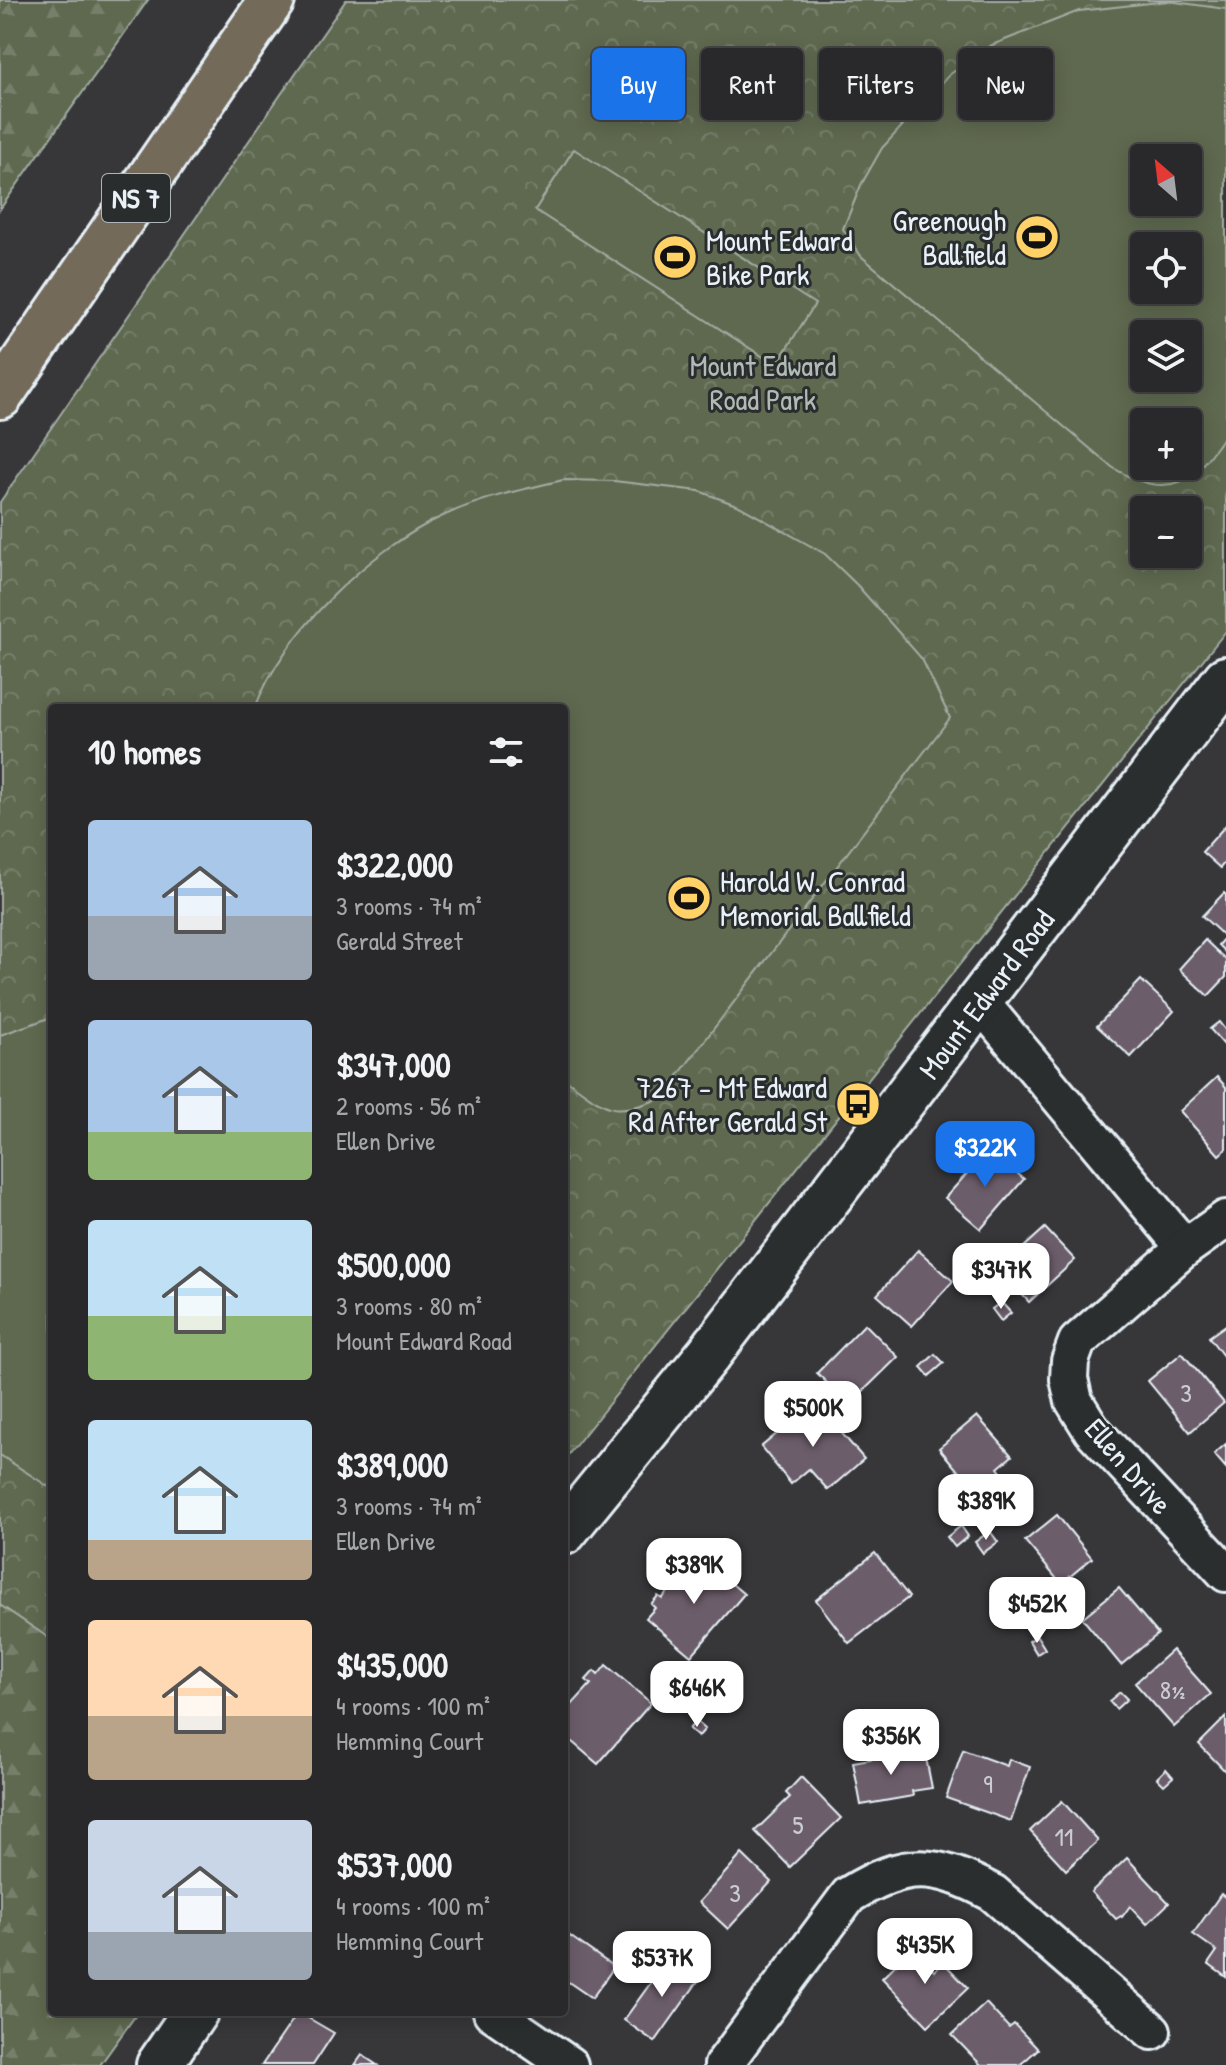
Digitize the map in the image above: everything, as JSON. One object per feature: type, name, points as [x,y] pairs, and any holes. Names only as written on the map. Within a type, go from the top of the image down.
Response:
[{"type":"main road","name":"NS 7","points":[[0,396],[272,0]]},
{"type":"street","name":"Mount Edward Road","points":[[568,1527],[709,1354],[1226,679]]},
{"type":"street","points":[[980,1002],[1185,1248]]},
{"type":"street","name":"Ellen Drive","points":[[1226,1219],[1185,1248],[1077,1342],[1070,1361],[1069,1379],[1074,1401],[1092,1430],[1226,1573]]},
{"type":"street","points":[[723,2065],[849,1895],[878,1877],[907,1869],[935,1870],[963,1877],[993,1893],[1152,2031]]},
{"type":"street","points":[[159,2065],[192,2016]]},
{"type":"street","points":[[498,2016],[569,2065]]},
{"type":"green space","points":[[0,0],[148,0],[0,209]]},
{"type":"green space","name":"Mount Edward Road Park","points":[[346,0],[1226,0],[1226,631],[568,1455],[568,704],[48,704],[48,1637],[0,1605],[0,502]]},
{"type":"green space","name":"Greenough Ballfield","points":[[1168,1],[1226,9],[1226,434],[1202,465],[1202,408],[1130,408],[1130,477],[1112,467],[861,256],[843,229],[861,185],[882,148],[908,120],[942,120],[942,83],[958,69],[958,120],[1053,120],[1053,48],[988,48],[1079,11]]},
{"type":"green space","name":"Mount Edward Bike Park","points":[[574,149],[815,304],[776,365],[535,210]]},
{"type":"green space","name":"Harold W. Conrad Memorial Ballfield","points":[[563,480],[614,481],[699,491],[739,506],[825,554],[857,585],[922,659],[950,718],[661,1098],[630,1108],[619,1109],[599,1103],[568,1081],[568,704],[257,704],[268,680],[308,623],[360,571],[417,530],[459,509],[503,494]]},
{"type":"green space","name":"Greenough Ballfield","points":[[1137,480],[1184,480],[1164,485]]},
{"type":"green space","points":[[48,1018],[48,1486],[0,1455],[0,1035]]},
{"type":"green space","points":[[0,1521],[48,1553],[48,2016],[135,2016],[100,2065],[0,2065]]},
{"type":"building","points":[[1226,825],[1226,861],[1220,868],[1202,852]]},
{"type":"building","points":[[1224,893],[1226,953],[1218,945],[1225,937],[1202,916]]},
{"type":"building","points":[[1205,940],[1226,960],[1226,977],[1208,996],[1179,969]]},
{"type":"building","points":[[1141,980],[1174,1011],[1131,1057],[1097,1026]]},
{"type":"building","points":[[1219,1022],[1226,1031],[1224,1045],[1210,1029]]},
{"type":"building","points":[[1217,1077],[1226,1087],[1226,1149],[1219,1155],[1180,1111]]},
{"type":"building","points":[[989,1149],[1024,1179],[981,1229],[945,1198]]},
{"type":"building","points":[[1045,1228],[1075,1260],[1029,1302],[999,1270]]},
{"type":"building","points":[[918,1250],[953,1281],[912,1326],[877,1295]]},
{"type":"building","points":[[1001,1302],[1011,1313],[1001,1321],[992,1309]]},
{"type":"building","points":[[865,1324],[898,1357],[849,1405],[817,1373]]},
{"type":"building","points":[[1226,1325],[1226,1360],[1209,1337]]},
{"type":"building","points":[[1182,1353],[1224,1403],[1190,1432],[1148,1381]]},
{"type":"building","points":[[935,1354],[944,1363],[929,1376],[921,1367]]},
{"type":"building","points":[[815,1402],[864,1459],[828,1490],[809,1469],[791,1484],[761,1447]]},
{"type":"building","points":[[977,1416],[1012,1456],[998,1468],[1001,1472],[994,1477],[991,1473],[973,1488],[970,1485],[967,1488],[956,1475],[959,1472],[939,1448]]},
{"type":"building","points":[[1226,1444],[1226,1468],[1214,1454]]},
{"type":"building","points":[[1057,1515],[1092,1558],[1061,1584],[1025,1541]]},
{"type":"building","points":[[961,1526],[968,1536],[955,1547],[947,1537]]},
{"type":"building","points":[[990,1531],[998,1542],[983,1553],[975,1542]]},
{"type":"building","points":[[875,1553],[909,1597],[849,1643],[816,1600]]},
{"type":"building","points":[[700,1557],[744,1594],[691,1656],[646,1618],[655,1608],[651,1604],[658,1596],[662,1599],[682,1576],[678,1572],[685,1564],[690,1569]]},
{"type":"building","points":[[1119,1588],[1158,1634],[1121,1665],[1082,1618]]},
{"type":"building","points":[[1037,1636],[1045,1649],[1037,1654],[1029,1641]]},
{"type":"building","points":[[1172,1650],[1211,1694],[1174,1727],[1135,1683]]},
{"type":"building","points":[[606,1665],[651,1703],[598,1764],[568,1738],[568,1706],[570,1707],[591,1684],[586,1680],[594,1671],[598,1675]]},
{"type":"building","points":[[1120,1692],[1127,1699],[1116,1709],[1109,1701]]},
{"type":"building","points":[[1226,1717],[1226,1772],[1199,1744]]},
{"type":"building","points":[[696,1721],[705,1729],[698,1737],[689,1729]]},
{"type":"building","points":[[963,1750],[1007,1766],[1009,1759],[1030,1767],[1011,1821],[946,1798]]},
{"type":"building","points":[[904,1753],[904,1757],[925,1753],[932,1788],[912,1791],[913,1796],[861,1805],[853,1762]]},
{"type":"building","points":[[1166,1769],[1173,1777],[1164,1785],[1157,1778]]},
{"type":"building","points":[[801,1777],[841,1818],[790,1867],[755,1831],[790,1797],[786,1793]]},
{"type":"building","points":[[1062,1801],[1098,1841],[1066,1870],[1030,1831]]},
{"type":"building","points":[[742,1854],[771,1882],[728,1929],[699,1902]]},
{"type":"building","points":[[1127,1858],[1169,1903],[1147,1924],[1130,1906],[1122,1917],[1116,1919],[1091,1892]]},
{"type":"building","points":[[1221,1894],[1226,1898],[1226,1977],[1208,1964],[1217,1951],[1193,1934]]},
{"type":"building","points":[[568,1935],[614,1967],[592,1998],[568,1982]]},
{"type":"building","points":[[913,1948],[934,1971],[943,1962],[968,1988],[928,2026],[882,1978]]},
{"type":"building","points":[[670,1956],[701,1977],[655,2042],[624,2020]]},
{"type":"building","points":[[986,2003],[1009,2028],[1014,2024],[1038,2049],[1020,2065],[981,2065],[952,2035]]},
{"type":"building","points":[[295,2016],[305,2016],[334,2033],[313,2065],[262,2065]]},
{"type":"building","points":[[362,2055],[377,2065],[355,2065]]},
{"type":"place","name":"Greenough Ballfield","points":[[1037,237]]},
{"type":"place","name":"Mount Edward Bike Park","points":[[675,257]]},
{"type":"place","name":"Harold W. Conrad Memorial Ballfield","points":[[689,898]]},
{"type":"place","name":"7267 - Mt Edward Rd After Gerald St","points":[[858,1104]]}]
